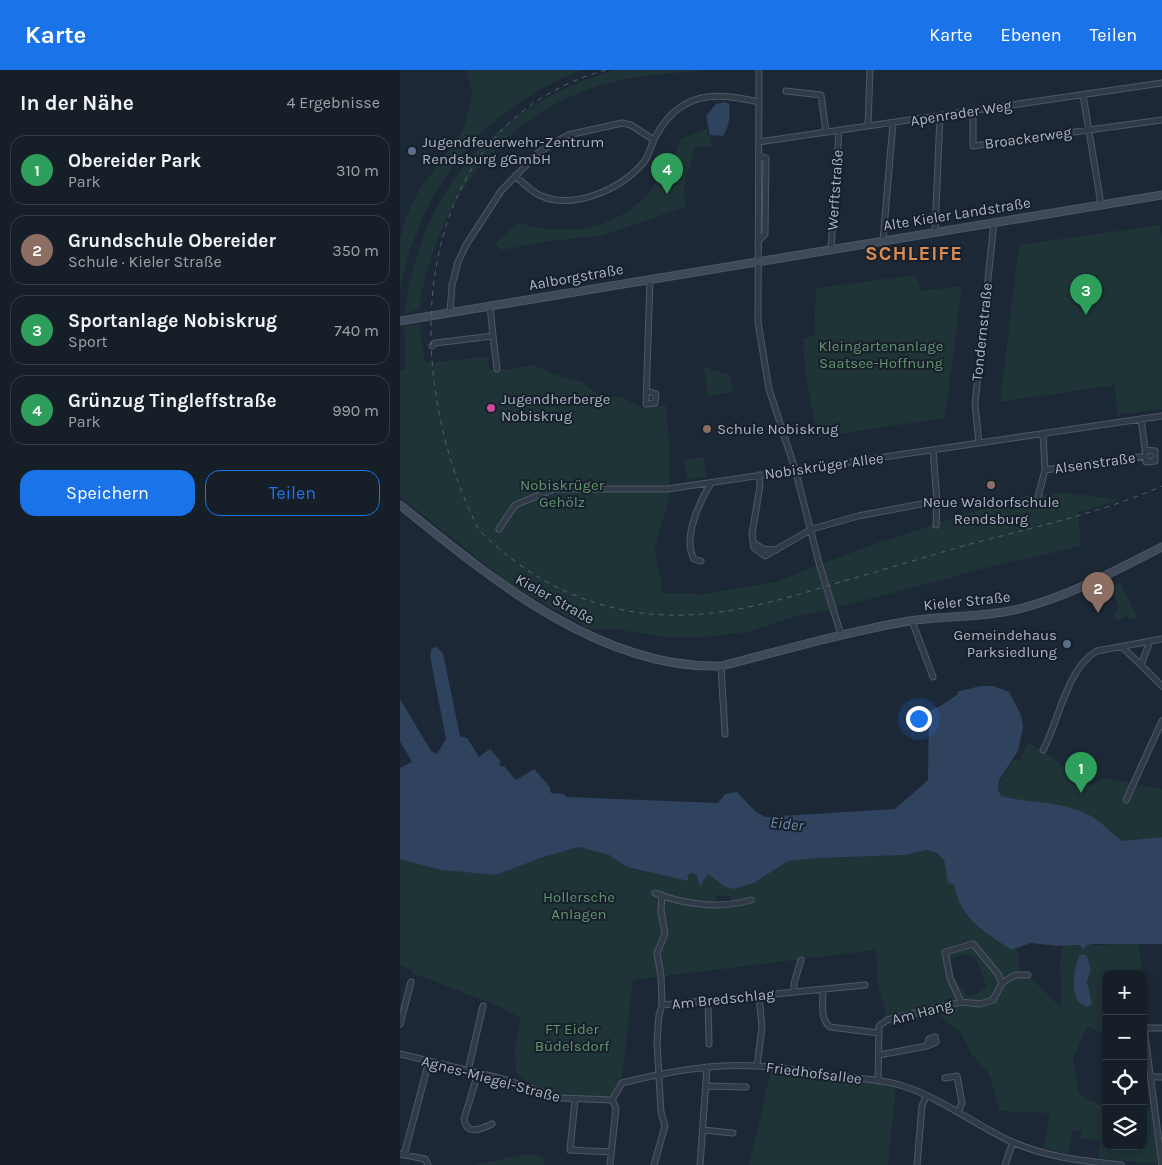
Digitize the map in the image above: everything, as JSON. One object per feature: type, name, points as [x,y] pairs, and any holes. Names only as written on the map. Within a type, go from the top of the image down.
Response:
[{"type":"main road","name":"Alte Kieler Landstraße","points":[[757,261],[1162,194]]},
{"type":"main road","name":"Aalborgstraße","points":[[400,320],[757,261]]},
{"type":"main road","name":"Kieler Straße","points":[[400,505],[511,591],[595,637],[643,656],[698,667],[721,666],[841,635],[912,621],[1001,613],[1026,607],[1087,584],[1162,548]]},
{"type":"street","points":[[759,70],[758,314],[766,375],[782,434],[795,469],[812,529],[819,563],[841,635]]},
{"type":"street","points":[[868,126],[870,70]]},
{"type":"street","name":"Apenrader Weg","points":[[759,142],[1162,83]]},
{"type":"street","points":[[786,91],[821,95],[826,132]]},
{"type":"street","points":[[515,176],[539,195],[563,200],[592,195],[621,182],[645,162],[654,140],[670,116],[685,104],[701,98],[724,95],[759,102]]},
{"type":"street","name":"Broackerweg","points":[[1083,95],[1101,204]]},
{"type":"street","name":"Broackerweg","points":[[973,111],[973,146],[1162,120]]},
{"type":"street","points":[[935,231],[940,116]]},
{"type":"street","points":[[450,312],[452,285],[458,262],[502,191],[540,152],[568,135],[622,123],[632,125],[654,140]]},
{"type":"street","points":[[883,240],[893,123]]},
{"type":"street","name":"Werftstraße","points":[[831,249],[839,130]]},
{"type":"street","name":"Tondernstraße","points":[[979,443],[975,404],[994,222]]},
{"type":"street","points":[[647,391],[650,279]]},
{"type":"street","points":[[490,305],[496,369]]},
{"type":"street","points":[[432,346],[434,343],[493,336]]},
{"type":"street","name":"Nobiskrüger Allee","points":[[499,529],[515,504],[554,489],[667,489],[1162,416]]},
{"type":"street","name":"Alsenstraße","points":[[1045,470],[1145,453],[1141,419]]},
{"type":"street","name":"Alsenstraße","points":[[1038,497],[1045,470],[1042,434]]},
{"type":"street","points":[[933,450],[937,501],[936,525]]},
{"type":"street","points":[[759,475],[760,486],[752,534],[754,543],[763,550],[776,550],[812,529],[858,516],[937,501]]},
{"type":"street","points":[[702,561],[694,559],[691,552],[693,527],[702,499],[711,483]]},
{"type":"street","name":"Kieler Straße","points":[[912,621],[933,677]]},
{"type":"street","points":[[1043,750],[1052,734],[1068,688],[1088,657],[1097,651],[1162,639]]},
{"type":"street","points":[[1142,665],[1150,642]]},
{"type":"street","points":[[1122,647],[1162,686]]},
{"type":"street","points":[[721,666],[725,734]]},
{"type":"street","points":[[1126,800],[1162,721]]},
{"type":"street","points":[[655,893],[717,906],[731,906],[751,900]]},
{"type":"street","points":[[662,895],[661,911],[665,934],[657,953],[661,976],[662,1005]]},
{"type":"street","points":[[1002,983],[998,974],[974,944],[945,952],[950,978],[961,1002],[980,1004],[993,1000],[1002,983],[1015,975],[1028,974]]},
{"type":"street","name":"Am Bredschlag","points":[[794,992],[794,983],[802,960]]},
{"type":"street","points":[[400,1024],[411,982]]},
{"type":"street","name":"Am Bredschlag","points":[[654,1165],[665,1126],[661,1112],[657,1042],[659,1015],[662,1005],[865,985]]},
{"type":"street","points":[[823,990],[823,1017],[825,1023],[830,1028],[879,1033]]},
{"type":"street","points":[[757,1066],[762,1027],[759,996]]},
{"type":"street","points":[[708,1001],[709,1044]]},
{"type":"street","name":"Am Hang","points":[[878,1081],[880,1026],[887,1020],[961,1002]]},
{"type":"street","points":[[468,1071],[483,1006]]},
{"type":"street","points":[[1147,1028],[1162,1028]]},
{"type":"street","points":[[879,1055],[927,1046]]},
{"type":"street","points":[[1147,1049],[1160,1130],[1162,1165]]},
{"type":"street","name":"Agnes-Miegel-Straße","points":[[400,1054],[478,1073],[554,1096],[575,1100],[612,1100]]},
{"type":"street","points":[[428,1062],[402,1155],[425,1159],[428,1165]]},
{"type":"street","name":"Friedhofsallee","points":[[612,1100],[622,1083],[707,1067],[757,1066],[878,1081],[902,1085],[958,1112],[1012,1142],[1067,1159],[1121,1165]]},
{"type":"street","points":[[700,1165],[707,1067]]},
{"type":"street","points":[[478,1073],[464,1119],[465,1125],[471,1130],[477,1130],[492,1124]]},
{"type":"street","points":[[945,1078],[957,1076],[962,1104],[958,1112]]},
{"type":"street","points":[[1151,1077],[1162,1077]]},
{"type":"street","points":[[706,1086],[746,1087]]},
{"type":"street","points":[[917,1165],[922,1106],[926,1096]]},
{"type":"street","points":[[575,1100],[570,1150],[611,1152]]},
{"type":"street","points":[[610,1165],[616,1108],[612,1100]]},
{"type":"street","points":[[703,1130],[733,1133]]},
{"type":"street","points":[[1005,1165],[1012,1142]]},
{"type":"green space","points":[[466,70],[582,70],[546,86],[514,106],[485,130],[461,156],[440,186],[422,218],[409,254],[400,292],[400,238],[411,205],[420,189],[463,130],[473,94]]},
{"type":"green space","points":[[615,70],[707,70],[650,75],[617,81],[577,94],[541,113],[509,136],[482,164],[459,196],[441,231],[428,269],[419,309],[405,314],[413,269],[427,228],[446,191],[471,158],[501,129],[535,105],[573,85]]},
{"type":"green space","points":[[707,128],[712,146],[695,147],[684,187],[685,207],[600,236],[552,241],[501,250],[494,244],[519,223],[562,230],[582,229],[619,217],[635,206],[650,191],[671,161],[681,139]]},
{"type":"green space","points":[[1160,225],[1162,240],[1162,409],[1117,415],[1115,385],[1000,402],[1019,245]]},
{"type":"green space","name":"Kleingartenanlage Saatsee-Hoffnung","points":[[916,275],[921,291],[962,286],[945,418],[817,437],[805,369],[803,338],[814,336],[816,288]]},
{"type":"green space","name":"Nobiskrüger Gehölz","points":[[419,324],[425,363],[486,357],[490,369],[506,370],[533,365],[553,374],[582,382],[602,398],[619,396],[642,408],[666,405],[670,453],[670,493],[655,549],[663,593],[704,594],[775,582],[874,544],[1026,496],[1068,493],[1120,500],[1078,512],[1081,546],[794,617],[747,632],[706,637],[666,637],[612,629],[591,630],[510,584],[400,497],[400,371],[406,368],[404,326]]},
{"type":"green space","points":[[704,367],[730,375],[733,392],[708,396]]},
{"type":"green space","points":[[704,457],[707,477],[687,480],[684,460]]},
{"type":"green space","points":[[1120,582],[1137,616],[1130,620],[1127,616],[1118,621],[1113,617],[1119,606],[1108,587]]},
{"type":"green space","points":[[1028,743],[1052,757],[1089,786],[1103,778],[1162,789],[1162,837],[1123,841],[1035,803],[1002,796],[999,786],[1002,777],[1013,760],[1020,760]]},
{"type":"green space","name":"Hollersche Anlagen","points":[[579,847],[609,855],[627,867],[687,881],[688,875],[691,873],[697,875],[700,885],[708,874],[725,887],[734,889],[754,883],[788,861],[904,855],[927,850],[937,853],[944,860],[948,883],[954,885],[957,897],[968,916],[983,930],[1011,950],[1017,948],[1020,973],[1028,974],[1015,975],[1002,982],[999,974],[974,944],[964,942],[953,945],[954,950],[973,945],[1000,981],[1003,983],[1015,976],[1028,975],[1059,1006],[1061,1003],[1060,961],[1063,946],[1080,945],[1083,950],[1087,945],[1139,944],[1142,970],[1102,970],[1102,1033],[1087,1027],[1073,1059],[1078,1092],[1084,1098],[1102,1105],[1102,1150],[1147,1150],[1147,1110],[1151,1108],[1158,1164],[1098,1158],[1101,1141],[1081,1138],[1082,1131],[1072,1130],[1068,1154],[1044,1148],[1050,1113],[999,1111],[990,1075],[970,1052],[961,1033],[940,1016],[889,1024],[878,985],[876,950],[633,980],[622,1079],[610,1096],[572,1096],[536,1087],[516,1072],[515,1047],[521,1018],[494,1004],[412,973],[412,970],[400,965],[400,859],[441,870],[496,875],[543,857]],"holes":[[[716,896],[731,896],[731,903],[736,905],[712,906],[712,903],[716,904]],[[966,954],[976,958],[987,988],[969,997],[954,978],[951,959]],[[1083,954],[1087,957],[1090,964],[1088,989],[1092,1004],[1087,1007],[1078,1002],[1074,991],[1075,967],[1079,956]]]},
{"type":"green space","points":[[771,1070],[814,1075],[815,1078],[842,1081],[850,1079],[896,1087],[888,1165],[749,1165]]},
{"type":"green space","points":[[526,1154],[543,1156],[544,1165],[475,1165]]},
{"type":"water","points":[[725,102],[729,104],[730,113],[725,132],[723,136],[710,135],[706,116],[716,104]]},
{"type":"water","name":"Eider","points":[[436,647],[443,653],[460,736],[467,738],[479,757],[490,749],[501,762],[499,764],[501,767],[504,766],[516,780],[534,769],[550,787],[551,793],[563,794],[567,797],[718,803],[725,794],[737,792],[755,811],[765,817],[895,809],[928,780],[929,711],[942,705],[958,694],[957,692],[980,686],[993,686],[1009,692],[1021,715],[1023,727],[1018,751],[999,780],[998,790],[1002,796],[1079,810],[1094,818],[1123,841],[1162,837],[1162,944],[1095,944],[1087,945],[1083,950],[1080,945],[1059,946],[1031,943],[1011,950],[975,924],[968,916],[957,897],[954,885],[948,883],[944,860],[937,853],[927,850],[904,855],[788,861],[754,883],[734,889],[725,887],[708,874],[700,886],[697,875],[692,873],[688,875],[688,881],[627,867],[609,855],[579,847],[543,857],[496,875],[441,870],[400,859],[400,768],[412,762],[400,741],[400,699],[431,751],[437,754],[446,739],[430,656],[432,648]]},
{"type":"water","points":[[1083,954],[1087,956],[1091,969],[1087,981],[1092,1004],[1087,1007],[1078,1002],[1074,985],[1074,973],[1077,962],[1079,956]]},
{"type":"railway","points":[[606,70],[539,100],[489,144],[456,200],[437,264],[431,332],[437,401],[453,469],[479,530],[509,557],[543,580],[580,598],[599,604],[647,614],[702,614],[729,611],[783,599],[956,548],[1060,521],[1112,505],[1162,486]]},
{"type":"place","name":"Jugendfeuerwehr-Zentrum Rendsburg gGmbH","points":[[412,151]]},
{"type":"place","name":"Grünzug Tingleffstraße","points":[[667,194]]},
{"type":"place","name":"Sportanlage Nobiskrug","points":[[1086,315]]},
{"type":"place","name":"Jugendherberge Nobiskrug","points":[[491,408]]},
{"type":"place","name":"Schule Nobiskrug","points":[[707,429]]},
{"type":"place","name":"Neue Waldorfschule Rendsburg","points":[[991,485]]},
{"type":"place","name":"Grundschule Obereider","points":[[1098,613]]},
{"type":"place","name":"Gemeindehaus Parksiedlung","points":[[1067,644]]},
{"type":"place","name":"Obereider Park","points":[[1081,793]]},
{"type":"district","name":"SCHLEIFE","points":[[914,253]]},
{"type":"park label","name":"FT Eider Büdelsdorf","points":[[572,1038]]}]
